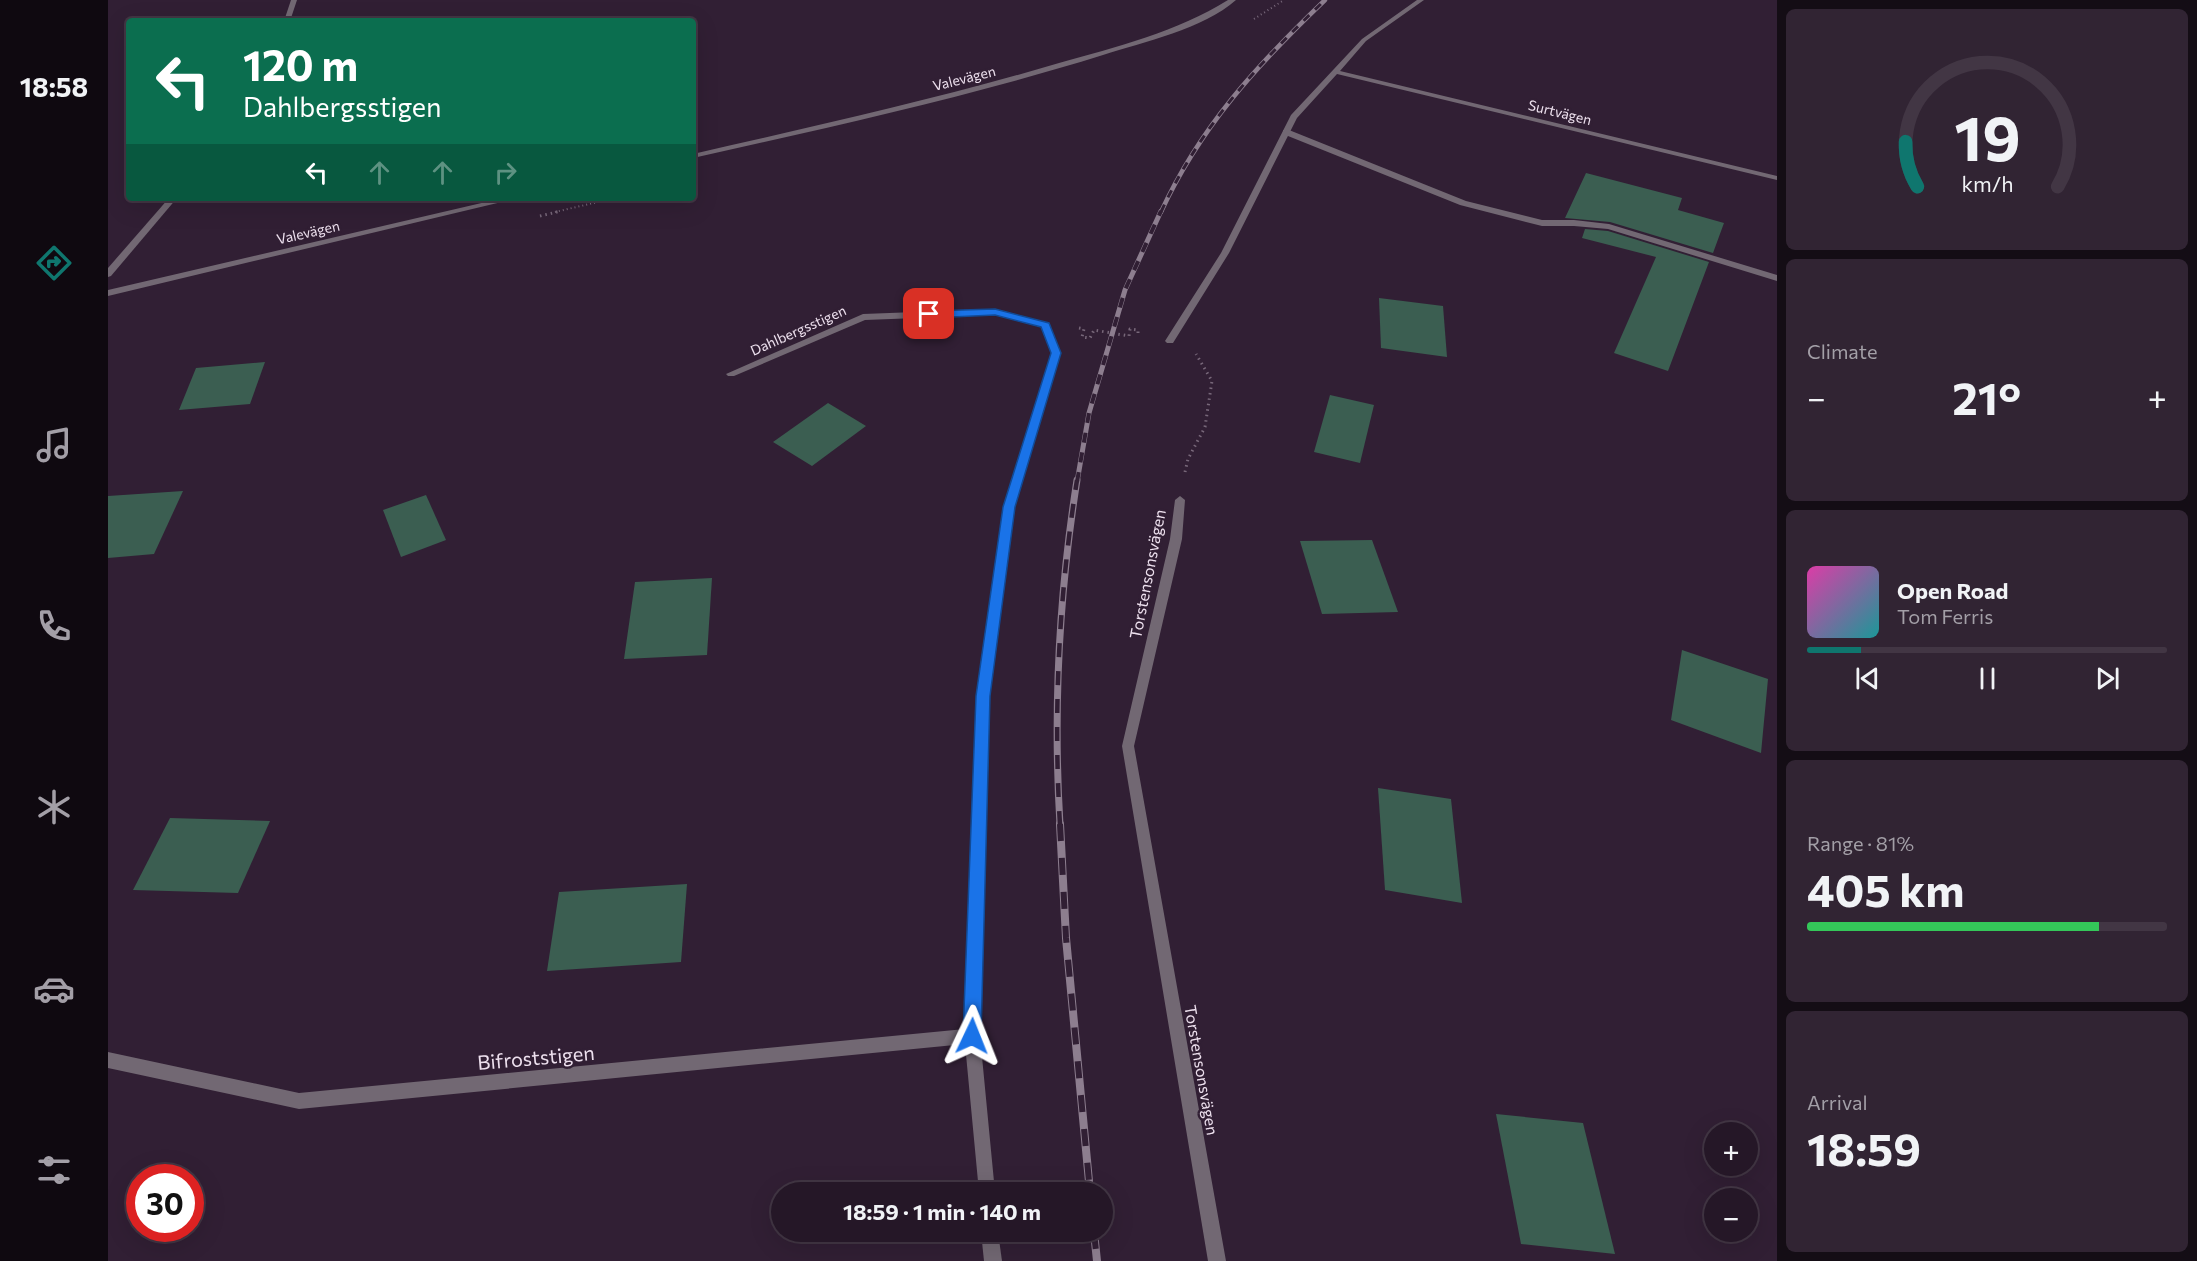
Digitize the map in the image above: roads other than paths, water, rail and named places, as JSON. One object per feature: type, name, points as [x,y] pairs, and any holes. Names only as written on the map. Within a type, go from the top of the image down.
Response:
[{"type":"street","points":[[287,18],[294,0]]},
{"type":"street","name":"Valevägen","points":[[696,155],[1019,78],[1149,38],[1201,17],[1233,0]]},
{"type":"street","points":[[1170,341],[1225,253],[1294,117],[1364,40],[1421,0]]},
{"type":"street","name":"Surtvägen","points":[[1336,72],[1777,178]]},
{"type":"street","points":[[1286,132],[1463,203],[1542,223],[1574,223],[1609,227],[1777,278]]},
{"type":"street","points":[[108,274],[170,201]]},
{"type":"street","name":"Valevägen","points":[[108,293],[501,201]]},
{"type":"street","name":"Dahlbergsstigen","points":[[731,374],[862,317],[995,312],[1045,325],[1056,353],[1009,507],[983,696],[972,1036]]},
{"type":"street","name":"Torstensonsvägen","points":[[1180,500],[1176,539],[1128,746],[1217,1261]]},
{"type":"street","points":[[972,1036],[986,1182]]},
{"type":"street","name":"Bifroststigen","points":[[108,1060],[299,1101],[972,1036]]},
{"type":"street","points":[[991,1242],[993,1261]]},
{"type":"railway","points":[[1161,212],[1194,152],[1232,98],[1276,49],[1325,0]]},
{"type":"railway","points":[[1077,482],[1089,413],[1125,290],[1161,211]]},
{"type":"railway","points":[[1060,825],[1057,739],[1059,652],[1066,566],[1077,480]]},
{"type":"railway","points":[[1060,824],[1066,938],[1089,1182]]},
{"type":"railway","points":[[1095,1242],[1097,1261]]}]
